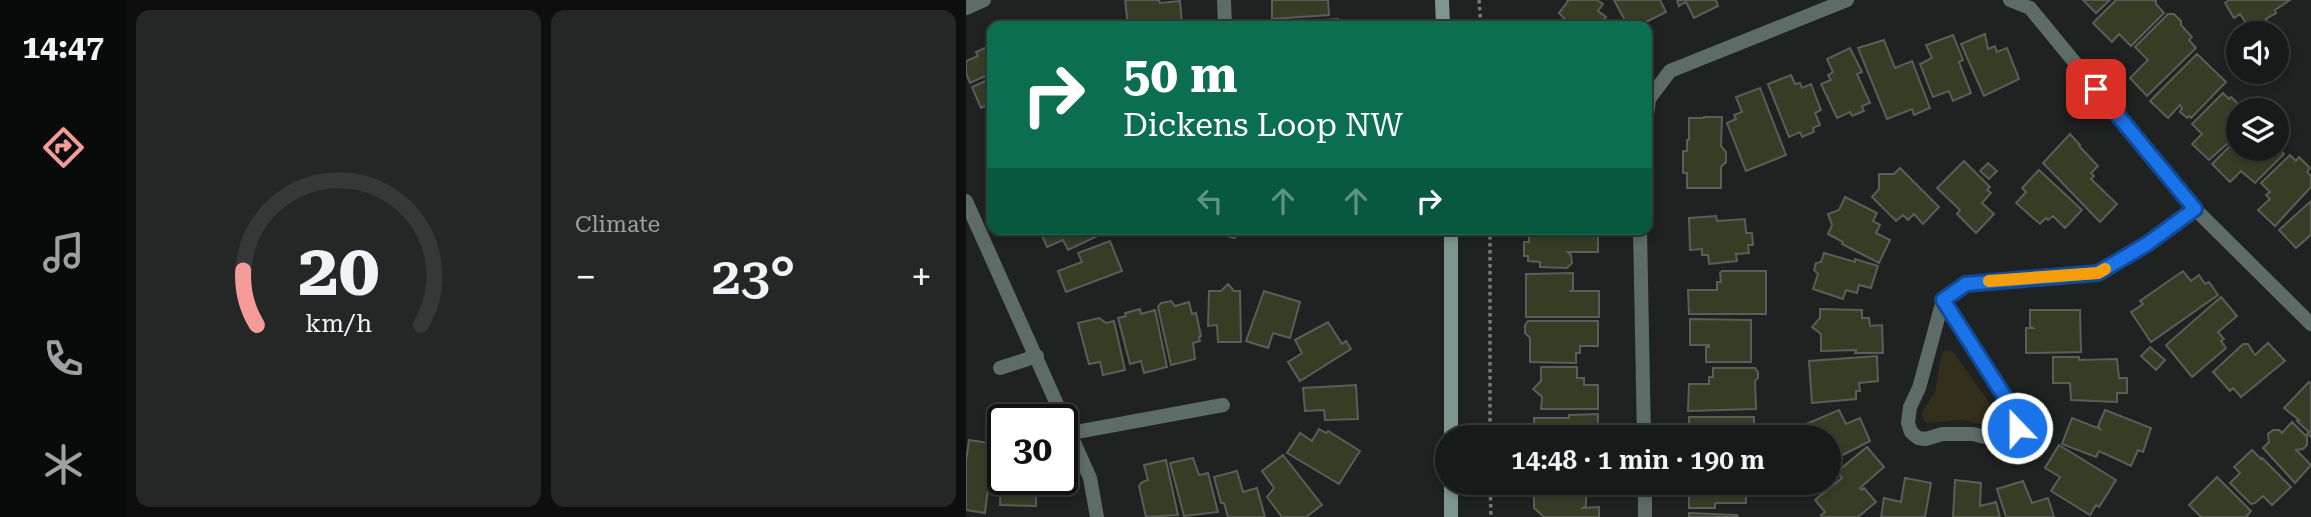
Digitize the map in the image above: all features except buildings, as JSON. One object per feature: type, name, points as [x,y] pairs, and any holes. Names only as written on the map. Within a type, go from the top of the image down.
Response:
[{"type":"main road","points":[[1442,0],[1443,21]]},
{"type":"main road","points":[[1451,235],[1451,425]]},
{"type":"main road","points":[[1451,495],[1451,517]]},
{"type":"street","points":[[966,8],[984,0]]},
{"type":"street","points":[[1224,0],[1225,21]]},
{"type":"street","points":[[1652,95],[1670,71],[1847,0]]},
{"type":"street","points":[[2010,0],[2029,8],[2195,209],[2311,324]]},
{"type":"street","points":[[966,201],[1058,404]]},
{"type":"street","points":[[1943,300],[2017,418],[2017,428],[2010,437],[2001,441],[1973,434],[1942,434],[1926,439],[1918,438],[1908,423],[1910,407],[1919,388],[1943,300],[1966,284],[2098,273],[2147,244],[2195,209]]},
{"type":"street","points":[[1640,235],[1644,425]]},
{"type":"street","points":[[1000,368],[1037,356]]},
{"type":"street","points":[[1078,432],[1223,405]]},
{"type":"street","points":[[1078,450],[1090,478],[1097,517]]},
{"type":"street","points":[[1644,495],[1645,517]]},
{"type":"path","points":[[1479,0],[1481,21]]},
{"type":"path","points":[[1490,235],[1490,425]]},
{"type":"path","points":[[1490,495],[1490,517]]},
{"type":"shaded area","points":[[1944,351],[1954,353],[1998,415],[2000,419],[1995,427],[1961,420],[1928,423],[1924,421],[1922,413],[1935,392],[1941,356]]},
{"type":"slow traffic","points":[[1989,281],[2098,273],[2105,269]]},
{"type":"route","points":[[2017,428],[2017,418],[2010,405],[1943,300],[1966,284],[2098,273],[2147,244],[2195,209],[2096,89]]}]
